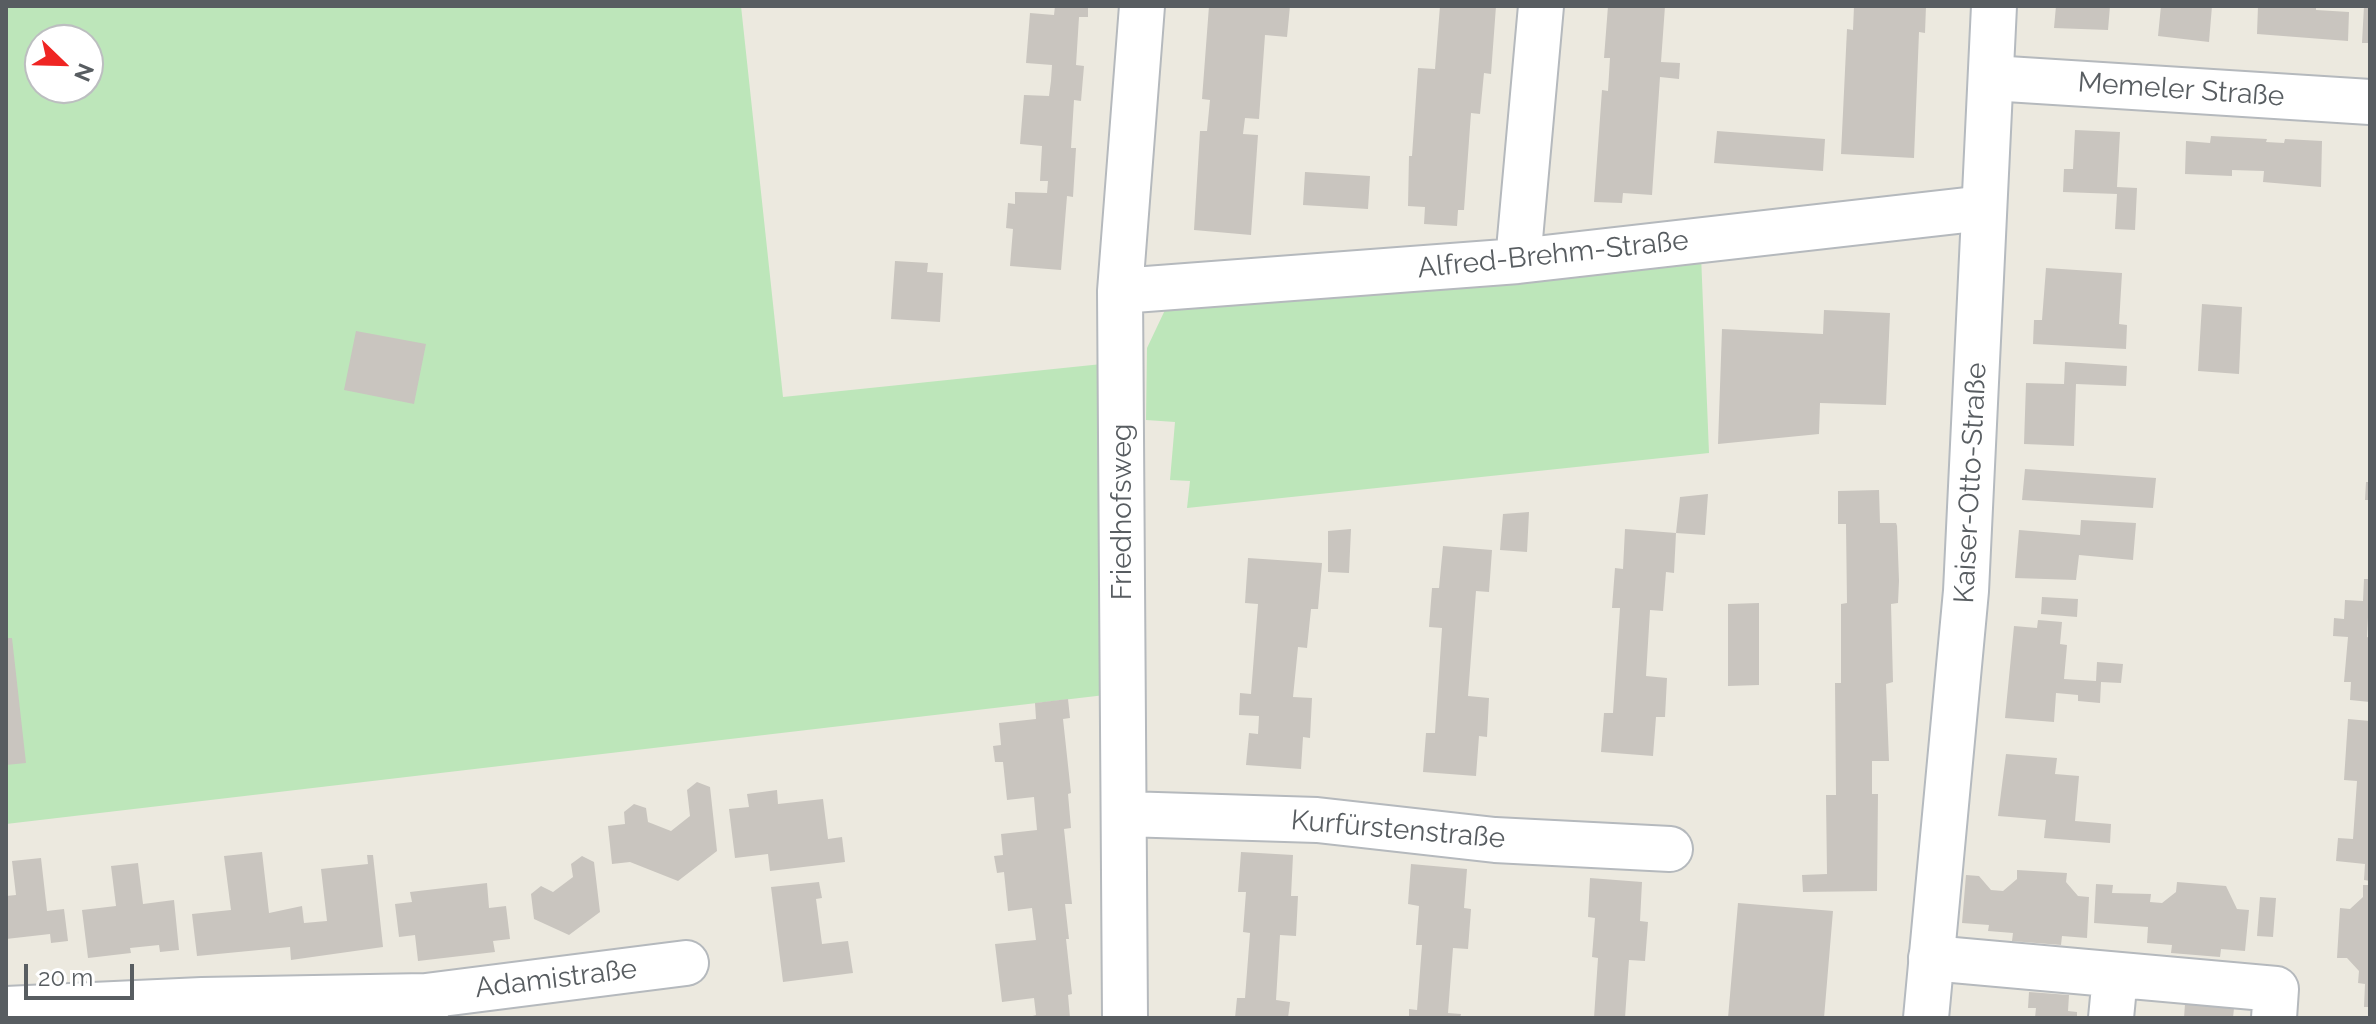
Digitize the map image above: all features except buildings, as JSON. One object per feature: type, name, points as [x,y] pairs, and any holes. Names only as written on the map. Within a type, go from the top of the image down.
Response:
[{"type":"street","name":"Friedhofsweg","points":[[1125,1018],[1120,291],[1142,6]]},
{"type":"street","points":[[1518,261],[1541,6]]},
{"type":"street","name":"Kaiser-Otto-Straße","points":[[1926,1018],[1966,591],[1994,6]]},
{"type":"street","name":"Memeler Straße","points":[[1991,78],[2370,102]]},
{"type":"street","name":"Alfred-Brehm-Straße","points":[[1120,291],[1518,261],[1984,208]]},
{"type":"street","name":"Kurfürstenstraße","points":[[1125,814],[1317,820],[1495,840],[1670,849]]},
{"type":"street","points":[[1931,958],[2113,997],[2276,989],[2274,1018]]},
{"type":"street","name":"Adamistraße","points":[[6,1009],[202,1000],[426,1007],[686,963]]},
{"type":"green space","points":[[6,6],[741,6],[783,397],[1102,364],[1105,695],[6,824]]},
{"type":"green space","points":[[1701,255],[1709,453],[1187,508],[1190,481],[1170,480],[1175,422],[1146,420],[1147,348],[1165,310]]}]
